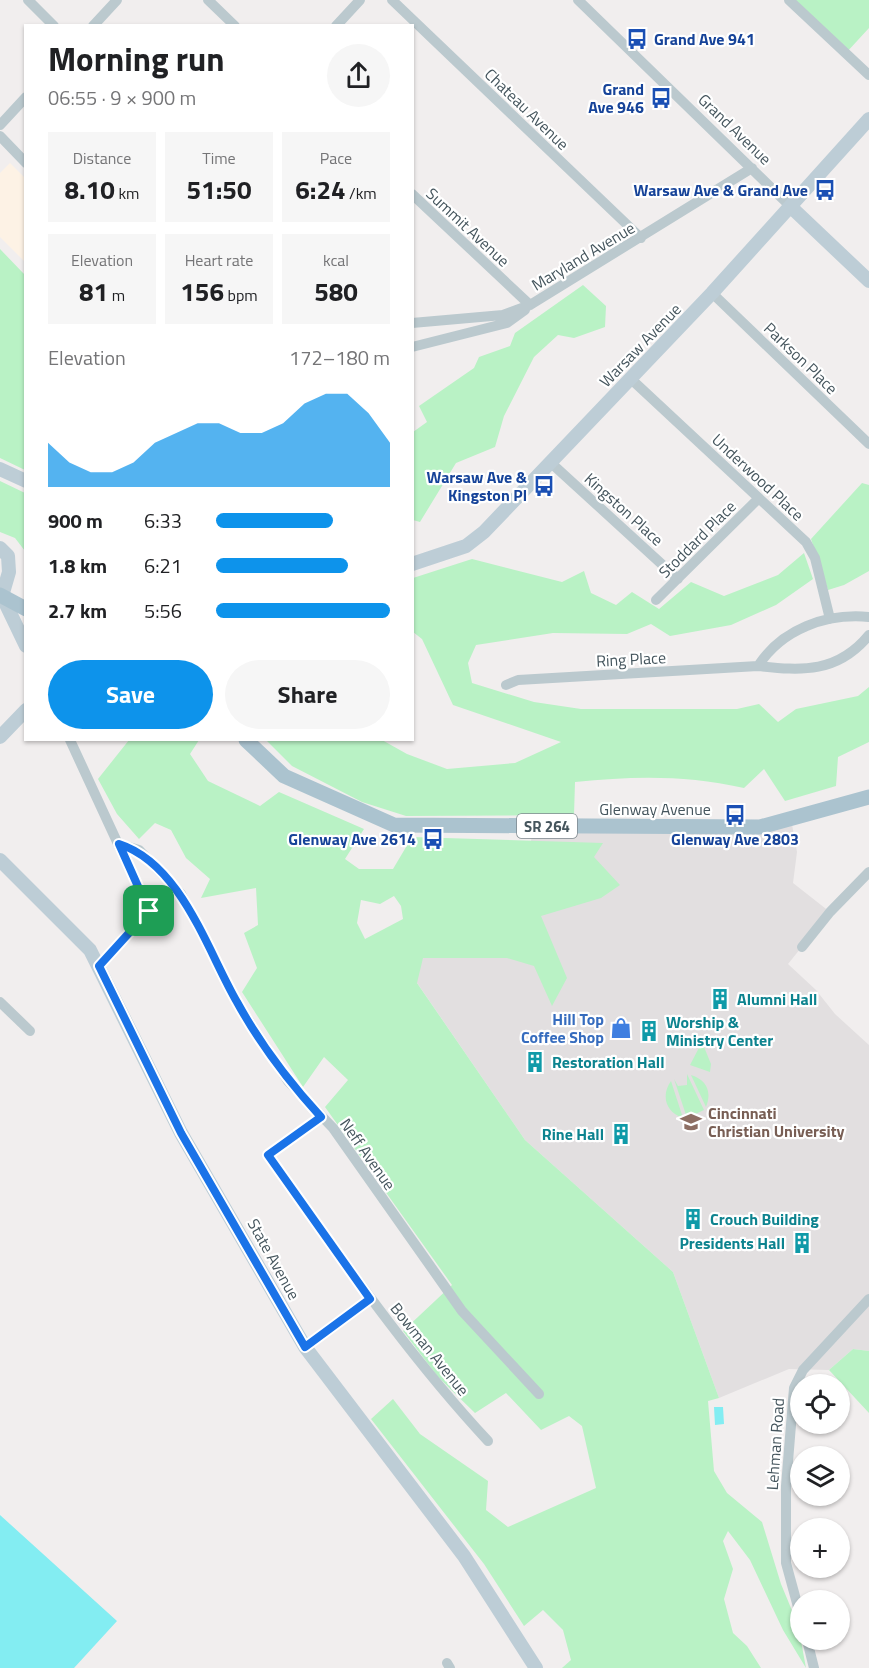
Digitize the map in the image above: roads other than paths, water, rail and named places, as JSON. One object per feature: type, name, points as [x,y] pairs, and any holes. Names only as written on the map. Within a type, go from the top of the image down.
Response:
[{"type":"main road","name":"Warsaw Avenue","points":[[414,563],[466,546],[484,532],[712,293],[869,120]]},
{"type":"main road","name":"Grand Avenue","points":[[791,207],[869,280]]},
{"type":"main road","points":[[0,469],[24,480]]},
{"type":"main road","points":[[0,548],[8,556],[9,566],[1,596],[24,642]]},
{"type":"main road","points":[[1,596],[24,608]]},
{"type":"main road","points":[[0,737],[24,712]]},
{"type":"main road","name":"Glenway Avenue","points":[[247,741],[284,776],[394,825],[760,827],[869,797]]},
{"type":"main road","name":"State Avenue","points":[[0,860],[80,937],[99,966],[181,1133],[305,1347],[464,1556],[536,1668]]},
{"type":"street","points":[[28,0],[52,24]]},
{"type":"street","points":[[95,24],[117,0]]},
{"type":"street","points":[[208,0],[233,24]]},
{"type":"street","points":[[338,24],[360,0]]},
{"type":"street","name":"Chateau Avenue","points":[[392,0],[641,238]]},
{"type":"street","name":"Grand Avenue","points":[[578,0],[791,207]]},
{"type":"street","points":[[789,0],[869,75]]},
{"type":"street","points":[[0,125],[24,99]]},
{"type":"street","points":[[0,136],[24,161]]},
{"type":"street","name":"Maryland Avenue","points":[[414,323],[503,315],[530,305],[752,168]]},
{"type":"street","name":"Summit Avenue","points":[[414,196],[530,305]]},
{"type":"street","name":"Parkson Place","points":[[712,293],[869,444]]},
{"type":"street","points":[[414,346],[507,323],[530,305]]},
{"type":"street","name":"Underwood Place","points":[[631,379],[812,551],[830,619]]},
{"type":"street","name":"Kingston Place","points":[[550,462],[678,579]]},
{"type":"street","name":"Stoddard Place","points":[[656,600],[758,499]]},
{"type":"street","points":[[758,666],[774,645],[784,637],[830,619],[869,617]]},
{"type":"street","name":"Ring Place","points":[[506,686],[518,680],[758,666],[798,670],[824,666],[855,649],[869,635]]},
{"type":"street","points":[[70,741],[149,911],[99,966]]},
{"type":"street","name":"Neff Avenue","points":[[119,844],[139,850],[181,894],[238,1004],[288,1081],[333,1128],[462,1311],[538,1394]]},
{"type":"street","points":[[802,947],[830,912],[869,872]]},
{"type":"street","points":[[0,1002],[30,1031]]},
{"type":"street","name":"Bowman Avenue","points":[[321,1117],[268,1155],[370,1299],[436,1384],[488,1441]]},
{"type":"street","points":[[305,1347],[370,1299]]},
{"type":"street","name":"Lehman Road","points":[[793,1590],[786,1563],[786,1486],[794,1388],[803,1370],[869,1299]]},
{"type":"street","points":[[809,1650],[813,1668]]},
{"type":"water","points":[[714,1407],[723,1407],[724,1424],[715,1425]]},
{"type":"water","points":[[0,1515],[117,1621],[74,1668],[0,1668]]},
{"type":"place","name":"Grand Ave 941","points":[[637,39]]},
{"type":"place","name":"Grand Ave 946","points":[[661,98]]},
{"type":"place","name":"Warsaw Ave & Grand Ave","points":[[825,190]]},
{"type":"place","name":"Warsaw Ave & Kingston Pl","points":[[544,486]]},
{"type":"place","name":"Glenway Ave 2803","points":[[735,815]]},
{"type":"place","name":"Glenway Ave 2614","points":[[433,839]]},
{"type":"place","name":"Alumni Hall","points":[[720,999]]},
{"type":"place","name":"Hill Top Coffee Shop","points":[[621,1028]]},
{"type":"place","name":"Worship & Ministry Center","points":[[649,1031]]},
{"type":"place","name":"Restoration Hall","points":[[535,1062]]},
{"type":"place","name":"Cincinnati Christian University","points":[[691,1122]]},
{"type":"place","name":"Rine Hall","points":[[621,1134]]},
{"type":"place","name":"Crouch Building","points":[[693,1219]]},
{"type":"place","name":"Presidents Hall","points":[[802,1243]]}]
